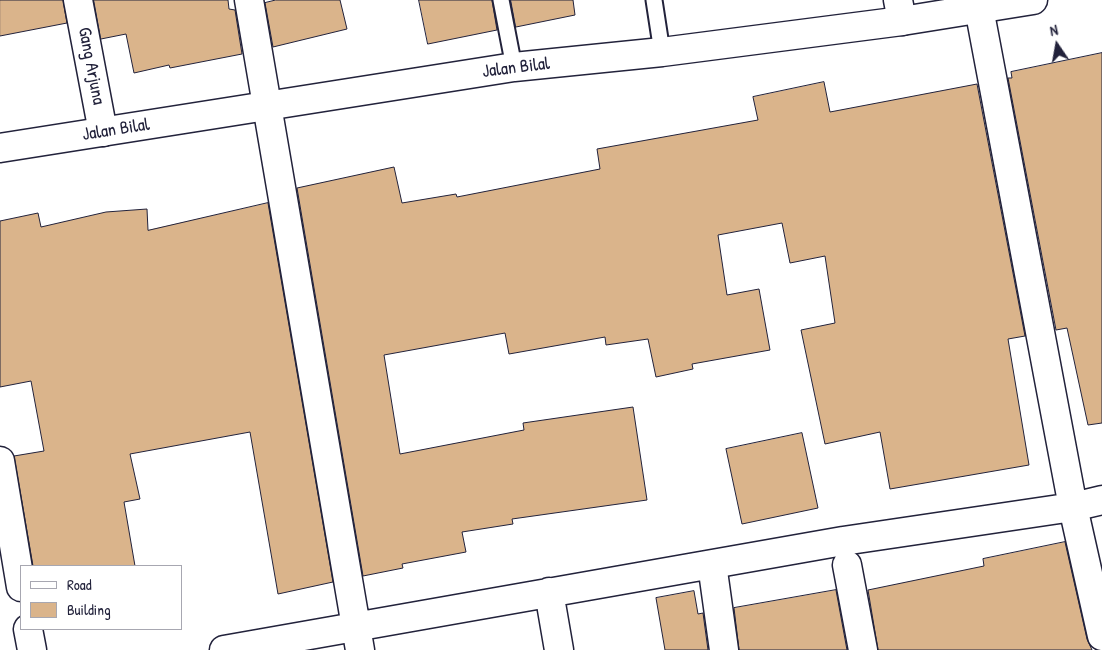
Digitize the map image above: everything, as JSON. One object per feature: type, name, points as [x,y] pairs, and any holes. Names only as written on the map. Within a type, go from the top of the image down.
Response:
[{"type":"street","name":"Gang Arjuna","points":[[78,0],[103,132]]},
{"type":"street","points":[[249,0],[358,638]]},
{"type":"street","name":"Jalan Bilal","points":[[0,148],[514,67],[662,52],[900,10],[979,8],[1033,0]]},
{"type":"street","points":[[979,8],[1073,507],[1102,636]]},
{"type":"street","points":[[0,461],[20,581]]},
{"type":"street","points":[[224,650],[358,638],[549,592],[843,541],[1073,507],[1102,500]]},
{"type":"street","points":[[712,564],[724,650]]},
{"type":"street","points":[[847,564],[863,650]]},
{"type":"street","points":[[549,592],[559,650]]},
{"type":"street","points":[[28,630],[32,650]]},
{"type":"lane","points":[[501,0],[514,67]]},
{"type":"lane","points":[[654,0],[662,52]]},
{"type":"building","points":[[0,0],[63,0],[67,23],[0,36]]},
{"type":"building","points":[[94,0],[228,0],[229,9],[235,10],[242,54],[170,68],[169,65],[134,73],[126,34],[101,39]]},
{"type":"building","points":[[276,0],[340,0],[347,29],[273,47],[265,3]]},
{"type":"building","points":[[419,0],[492,0],[497,30],[428,44]]},
{"type":"building","points":[[511,0],[573,0],[575,15],[516,27]]},
{"type":"building","points":[[1102,53],[1102,423],[1088,425],[1067,328],[1056,330],[1008,78],[1012,78],[1011,72]]},
{"type":"building","points":[[824,82],[830,112],[977,84],[1025,336],[1008,339],[1029,465],[890,489],[880,432],[825,444],[801,330],[835,323],[825,256],[790,263],[782,223],[718,235],[727,295],[759,289],[770,350],[692,364],[693,369],[656,377],[648,339],[606,345],[605,337],[509,354],[505,333],[384,355],[400,454],[524,430],[523,423],[633,407],[647,500],[512,519],[513,524],[462,532],[466,552],[402,564],[403,568],[363,576],[297,188],[394,167],[402,203],[456,194],[457,197],[600,169],[597,149],[758,120],[753,97]]},
{"type":"building","points":[[268,203],[333,582],[278,594],[250,432],[130,454],[140,499],[124,502],[135,565],[33,565],[14,456],[44,451],[31,381],[0,387],[0,221],[38,213],[41,227],[106,212],[147,209],[148,230]]},
{"type":"building","points":[[802,433],[818,508],[742,524],[726,449]]},
{"type":"building","points":[[1065,542],[1087,639],[1092,650],[878,650],[868,590],[984,566],[983,559]]},
{"type":"building","points":[[836,590],[847,650],[739,650],[734,608]]},
{"type":"building","points":[[694,591],[698,614],[703,613],[708,650],[665,650],[656,598]]}]
